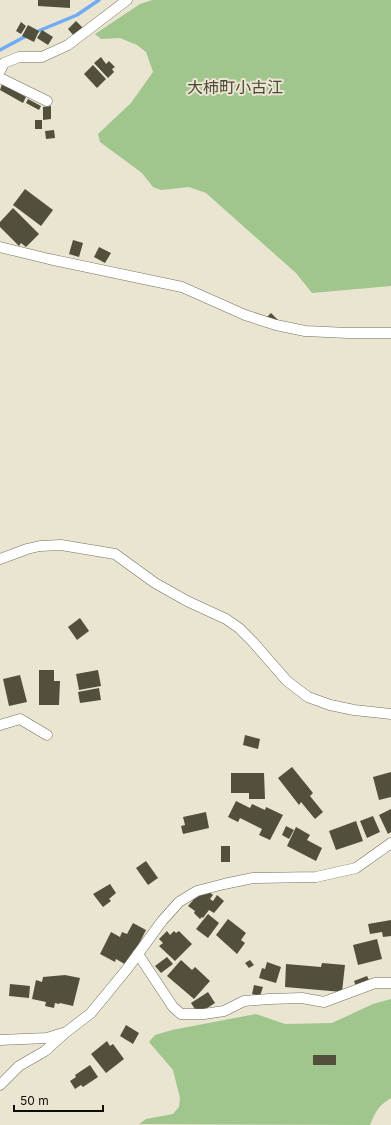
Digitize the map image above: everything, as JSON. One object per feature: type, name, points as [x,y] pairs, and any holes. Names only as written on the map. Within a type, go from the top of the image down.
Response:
[{"type":"street","points":[[0,71],[4,63],[19,57],[42,57],[68,45],[127,0]]},
{"type":"street","points":[[0,78],[47,101]]},
{"type":"street","points":[[0,247],[49,260],[182,287],[245,315],[305,332],[391,333]]},
{"type":"street","points":[[0,560],[27,549],[40,546],[61,546],[115,554],[155,583],[226,619],[239,628],[287,681],[308,697],[330,705],[354,710],[391,714]]},
{"type":"street","points":[[0,725],[20,720],[47,735]]},
{"type":"street","points":[[0,1085],[19,1066],[46,1051],[65,1033],[91,1013],[162,921],[180,902],[198,891],[253,878],[316,877],[356,868],[391,843]]},
{"type":"street","points":[[138,954],[173,1007],[181,1014],[204,1014],[224,1011],[244,1001],[302,998],[324,1002],[375,983],[391,983]]},
{"type":"street","points":[[0,1040],[48,1038],[65,1033]]},
{"type":"green space","points":[[152,0],[391,0],[391,286],[312,293],[296,273],[206,193],[189,187],[161,190],[153,187],[142,173],[100,142],[98,134],[131,103],[153,72],[146,52],[137,45],[120,38],[101,39],[95,34],[140,4]]},
{"type":"green space","points":[[391,999],[391,1098],[378,1109],[370,1125],[139,1124],[146,1119],[173,1114],[179,1107],[180,1098],[173,1070],[149,1042],[155,1035],[172,1030],[256,1014],[285,1024],[332,1023],[373,1004]]},
{"type":"building","points":[[38,0],[70,0],[70,8],[38,6]]},
{"type":"building","points":[[76,21],[83,28],[74,36],[68,29]]},
{"type":"building","points":[[21,22],[26,26],[21,34],[16,31]]},
{"type":"building","points":[[28,25],[39,31],[34,42],[22,36]]},
{"type":"building","points":[[42,30],[53,37],[48,45],[37,38]]},
{"type":"building","points":[[101,57],[106,64],[109,61],[115,67],[112,69],[114,72],[108,78],[94,63]]},
{"type":"building","points":[[93,65],[106,79],[97,88],[84,74]]},
{"type":"building","points":[[2,84],[26,97],[23,103],[0,90]]},
{"type":"building","points":[[28,99],[41,106],[39,110],[26,103]]},
{"type":"building","points":[[51,106],[51,119],[43,120],[43,107]]},
{"type":"building","points":[[35,120],[42,120],[42,129],[35,129]]},
{"type":"building","points":[[54,130],[55,138],[46,139],[45,131]]},
{"type":"building","points":[[25,189],[53,210],[41,226],[13,205]]},
{"type":"building","points":[[13,208],[39,234],[26,247],[21,243],[19,246],[0,227],[0,222]]},
{"type":"building","points":[[73,240],[83,243],[79,257],[69,254]]},
{"type":"building","points":[[99,247],[111,253],[105,263],[94,257]]},
{"type":"building","points":[[271,313],[278,320],[274,324],[267,317]]},
{"type":"building","points":[[80,618],[89,631],[77,640],[68,627]]},
{"type":"building","points":[[39,670],[54,670],[54,681],[60,681],[59,705],[39,705]]},
{"type":"building","points":[[98,670],[101,686],[79,690],[76,674]]},
{"type":"building","points":[[20,675],[27,702],[9,706],[3,679]]},
{"type":"building","points":[[99,688],[101,700],[80,703],[78,692]]},
{"type":"building","points":[[245,735],[260,739],[258,749],[243,745]]},
{"type":"building","points":[[292,767],[313,793],[310,796],[323,812],[315,819],[301,802],[299,805],[278,778]]},
{"type":"building","points":[[391,772],[391,797],[379,800],[373,777]]},
{"type":"building","points":[[231,773],[264,773],[265,799],[249,799],[249,793],[231,793]]},
{"type":"building","points":[[236,801],[250,808],[252,804],[265,810],[266,807],[283,815],[270,840],[259,835],[262,829],[240,818],[238,822],[228,817]]},
{"type":"building","points":[[391,809],[391,832],[388,834],[379,815]]},
{"type":"building","points":[[206,812],[209,828],[183,834],[181,826],[185,825],[183,817]]},
{"type":"building","points":[[373,816],[380,832],[367,838],[360,821]]},
{"type":"building","points":[[356,821],[363,841],[336,850],[329,831]]},
{"type":"building","points":[[286,826],[294,830],[289,839],[282,835]]},
{"type":"building","points":[[296,827],[310,835],[307,840],[322,848],[316,861],[287,846]]},
{"type":"building","points":[[221,846],[230,846],[230,862],[221,862]]},
{"type":"building","points":[[146,861],[158,878],[148,885],[136,868]]},
{"type":"building","points":[[110,884],[116,893],[109,899],[111,901],[103,907],[93,894]]},
{"type":"building","points":[[206,889],[213,895],[210,899],[213,901],[217,895],[224,901],[214,913],[209,910],[203,918],[202,917],[200,919],[194,913],[195,911],[188,906],[201,891]]},
{"type":"building","points":[[208,914],[219,923],[208,938],[196,929]]},
{"type":"building","points":[[228,919],[246,933],[241,940],[245,943],[237,954],[216,935]]},
{"type":"building","points":[[391,920],[391,936],[383,937],[382,932],[370,934],[368,924]]},
{"type":"building","points":[[133,923],[146,930],[128,966],[116,959],[115,962],[100,954],[111,932],[120,937],[122,932],[127,934]]},
{"type":"building","points":[[167,931],[170,935],[174,931],[176,933],[179,931],[192,944],[175,961],[159,946],[163,943],[159,939]]},
{"type":"building","points":[[377,939],[382,959],[358,965],[353,945]]},
{"type":"building","points":[[167,957],[173,964],[161,973],[155,966]]},
{"type":"building","points":[[181,960],[192,970],[195,967],[210,981],[194,999],[167,976]]},
{"type":"building","points":[[250,960],[254,965],[249,968],[245,963]]},
{"type":"building","points":[[267,962],[281,967],[276,983],[259,978],[262,968],[265,969]]},
{"type":"building","points":[[322,963],[345,965],[342,992],[285,987],[286,964],[321,967]]},
{"type":"building","points":[[65,975],[80,978],[73,1006],[55,1003],[54,1008],[45,1006],[46,1002],[32,999],[36,980],[42,982],[43,977]]},
{"type":"building","points":[[367,976],[371,984],[357,989],[354,981]]},
{"type":"building","points":[[10,984],[30,986],[29,998],[9,996]]},
{"type":"building","points":[[254,985],[263,987],[260,996],[252,994]]},
{"type":"building","points":[[208,992],[215,1003],[198,1014],[191,1003]]},
{"type":"building","points":[[126,1025],[139,1033],[133,1044],[120,1036]]},
{"type":"building","points":[[107,1041],[110,1046],[113,1044],[124,1059],[106,1073],[91,1054]]},
{"type":"building","points":[[313,1055],[336,1055],[336,1065],[313,1065]]},
{"type":"building","points":[[90,1065],[98,1077],[83,1087],[81,1085],[75,1089],[70,1081],[76,1077],[75,1075]]},
{"type":"waterway","points":[[36,32],[77,15],[99,0]]},
{"type":"waterway","points":[[0,50],[28,35]]},
{"type":"district","name":"大柿町小古江","points":[[235,87]]}]
